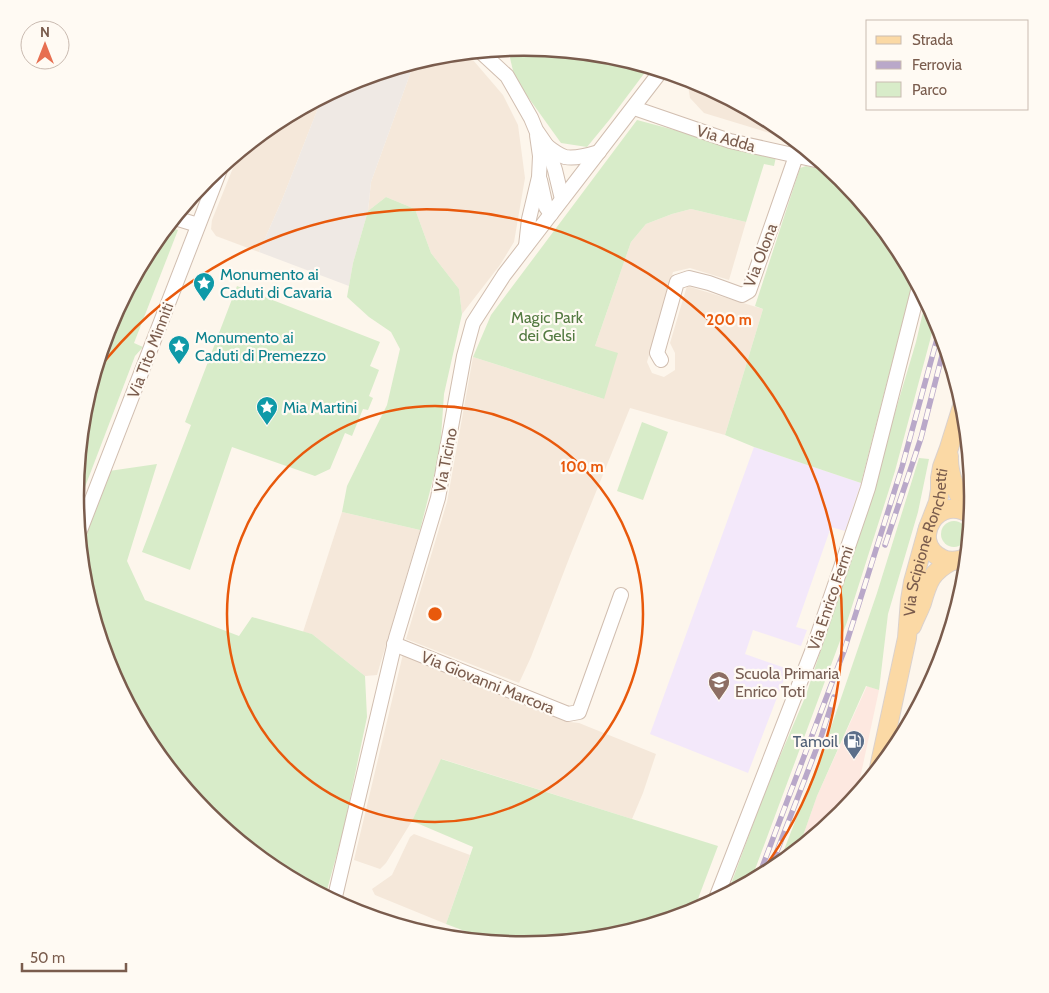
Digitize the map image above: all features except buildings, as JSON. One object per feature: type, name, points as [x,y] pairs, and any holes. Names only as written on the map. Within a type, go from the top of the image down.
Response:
[{"type":"main road","name":"Via Scipione Ronchetti","points":[[882,754],[907,638],[913,582],[928,528],[938,502],[941,474],[958,421]]},
{"type":"main road","name":"Via Scipione Ronchetti","points":[[950,448],[949,465],[951,476],[965,506]]},
{"type":"main road","points":[[960,560],[940,558],[932,551],[927,540],[928,528],[934,517],[944,510],[957,509],[964,512]]},
{"type":"main road","name":"Via Scipione Ronchetti","points":[[907,638],[918,614],[929,580],[935,573],[960,561]]},
{"type":"street","points":[[487,58],[507,76],[536,130],[547,146],[562,199]]},
{"type":"street","name":"Via Ticino","points":[[336,894],[394,644],[438,498],[464,356],[473,323],[504,275],[657,77]]},
{"type":"street","name":"Via Adda","points":[[634,108],[730,142],[806,158]]},
{"type":"street","points":[[526,246],[529,219],[539,177],[540,156],[536,130]]},
{"type":"street","points":[[547,146],[566,157],[581,157],[599,152]]},
{"type":"street","name":"Via Olona","points":[[661,360],[657,353],[677,282],[690,278],[742,295],[749,291],[796,156]]},
{"type":"street","points":[[539,177],[546,207],[551,214]]},
{"type":"street","name":"Via Tito Minniti","points":[[85,518],[214,184]]},
{"type":"street","points":[[182,220],[198,225]]},
{"type":"street","name":"Via Enrico Fermi","points":[[719,891],[814,649],[868,488],[916,297]]},
{"type":"street","name":"Via Giovanni Marcora","points":[[394,644],[568,714],[579,712],[621,595]]},
{"type":"shaded area","points":[[473,59],[503,95],[518,125],[525,178],[514,242],[500,265],[462,314],[459,289],[431,253],[415,209],[386,197],[368,211],[371,182],[411,71]]},
{"type":"shaded area","points":[[411,71],[371,182],[368,211],[353,263],[349,286],[259,252],[282,200],[318,108],[356,90]]},
{"type":"shaded area","points":[[688,88],[745,115],[776,135],[704,113],[690,98]]},
{"type":"shaded area","points":[[318,108],[282,200],[259,252],[216,236],[211,229],[212,220],[234,166],[280,130]]},
{"type":"shaded area","points":[[691,209],[746,222],[729,280],[690,268],[673,272],[647,362],[652,373],[664,377],[675,370],[675,353],[670,343],[687,286],[763,309],[725,435],[630,408],[519,683],[406,639],[447,502],[473,357],[604,399],[595,346],[631,242],[646,224]]},
{"type":"shaded area","points":[[754,447],[861,483],[845,531],[831,527],[796,627],[807,630],[801,646],[753,630],[745,654],[788,669],[748,773],[650,734]]},
{"type":"shaded area","points":[[342,512],[420,530],[377,675],[365,676],[312,634],[303,632]]},
{"type":"shaded area","points":[[403,654],[570,722],[579,723],[656,754],[632,819],[442,759],[412,821],[386,863],[380,869],[354,860]]},
{"type":"shaded area","points":[[867,686],[879,690],[859,782],[836,808],[802,838],[817,796]]},
{"type":"shaded area","points":[[414,834],[470,855],[446,924],[375,895],[372,889],[392,875],[410,837]]},
{"type":"green space","points":[[524,56],[582,60],[644,73],[587,147],[561,143],[515,79],[510,58]]},
{"type":"green space","name":"Magic Park dei Gelsi","points":[[637,120],[776,157],[774,166],[764,164],[746,222],[691,209],[646,224],[631,242],[595,346],[618,353],[604,399],[473,357],[491,315]]},
{"type":"green space","points":[[806,166],[818,169],[836,185],[874,228],[911,287],[861,483],[754,447],[725,435],[763,309],[755,306],[800,168]]},
{"type":"green space","points":[[386,197],[415,209],[431,253],[459,289],[462,314],[444,394],[440,452],[420,530],[342,512],[347,486],[387,405],[400,349],[391,332],[369,317],[347,297],[353,263],[368,211]]},
{"type":"green space","points":[[174,229],[178,230],[134,343],[143,347],[135,356],[85,487],[88,439],[99,383],[108,355],[118,328],[143,276]]},
{"type":"green space","points":[[237,286],[380,342],[370,366],[379,370],[369,396],[373,398],[368,410],[363,409],[352,436],[345,433],[330,469],[315,476],[232,447],[190,570],[142,552],[191,425],[185,422]]},
{"type":"green space","points":[[923,311],[932,332],[895,471],[847,622],[754,872],[731,885],[764,794],[806,695],[843,583],[916,342]]},
{"type":"green space","points":[[642,422],[668,432],[643,500],[617,491]]},
{"type":"green space","points":[[919,458],[929,459],[918,512],[888,614],[879,690],[866,686],[817,796],[802,838],[783,853],[827,739],[877,593]]},
{"type":"green space","points":[[157,464],[127,561],[145,600],[239,636],[252,617],[312,634],[365,676],[367,717],[343,832],[327,890],[304,878],[256,846],[213,808],[175,765],[143,717],[118,665],[108,638],[99,610],[88,554],[86,536],[109,471]]},
{"type":"green space","points":[[954,521],[963,525],[962,544],[954,547],[945,543],[941,534],[945,525]]},
{"type":"green space","points":[[441,759],[718,846],[697,901],[693,903],[638,922],[582,933],[553,936],[496,936],[471,933],[446,924],[473,847],[412,821]]},
{"type":"railway","points":[[762,867],[844,651],[902,467],[936,342]]},
{"type":"railway","points":[[885,545],[921,438],[942,357]]},
{"type":"railway","points":[[774,860],[821,737],[834,697]]},
{"type":"place","name":"Monumento ai Caduti di Cavaria","points":[[204,302]]},
{"type":"place","name":"Monumento ai Caduti di Premezzo","points":[[179,365]]},
{"type":"place","name":"Mia Martini","points":[[267,426]]},
{"type":"place","name":"Scuola Primaria Enrico Toti","points":[[719,701]]},
{"type":"place","name":"Tamoil","points":[[854,760]]}]
